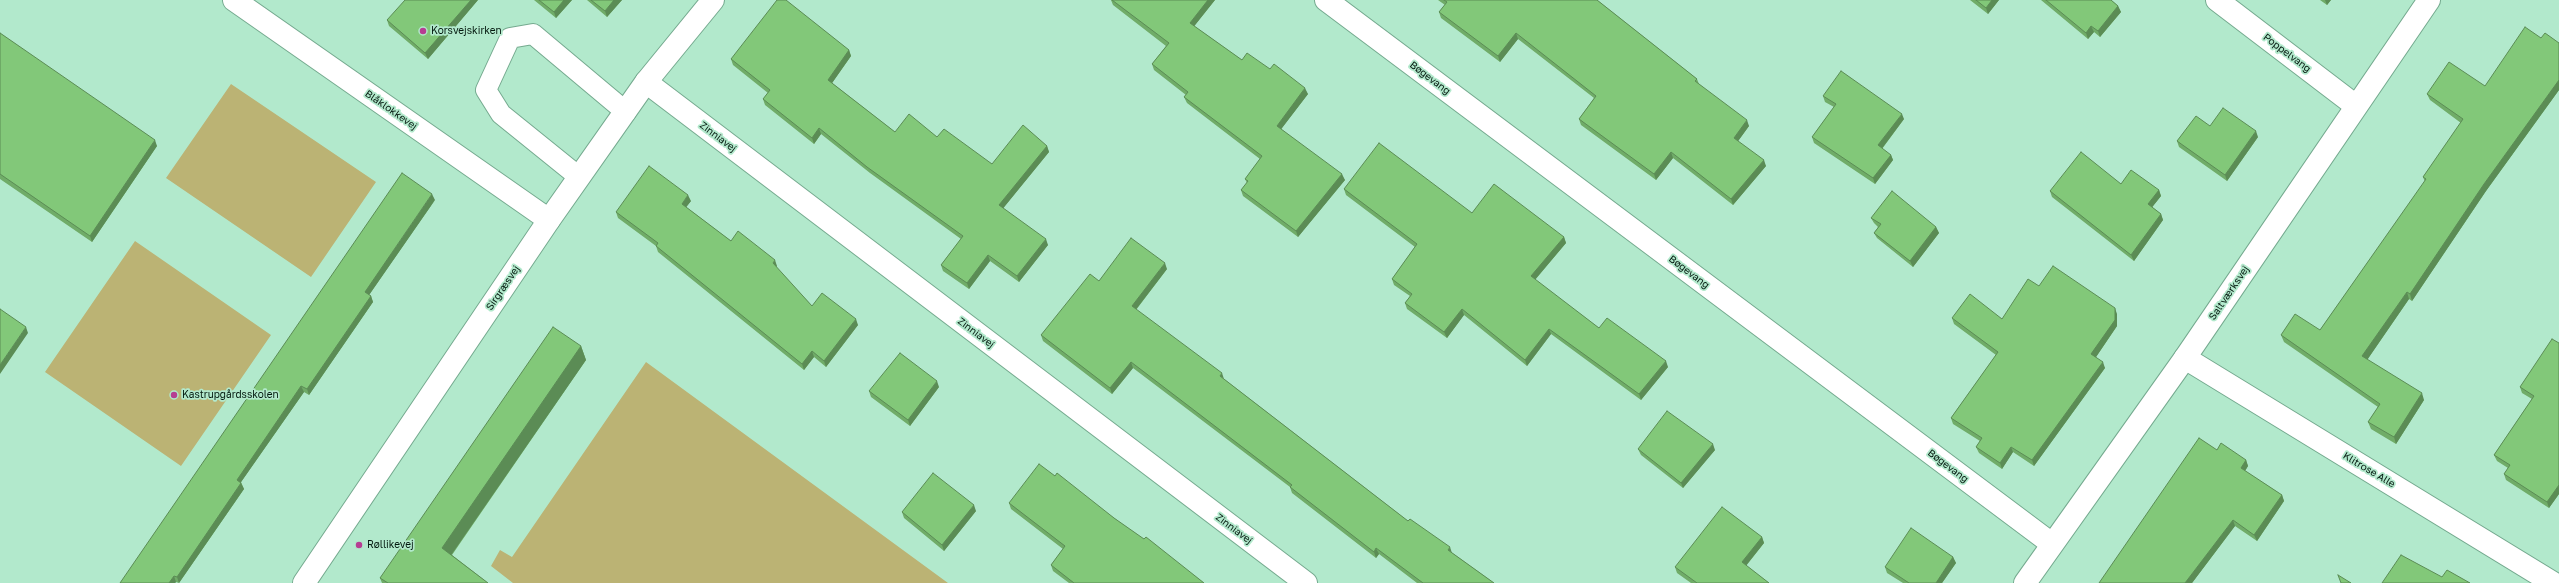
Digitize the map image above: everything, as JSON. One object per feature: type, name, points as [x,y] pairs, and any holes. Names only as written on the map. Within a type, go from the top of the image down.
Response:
[{"type":"street","name":"Blåklokkevej","points":[[234,0],[549,220]]},
{"type":"street","name":"Sirgræsvej","points":[[304,583],[549,220],[646,82],[712,0]]},
{"type":"street","name":"Bøgevang","points":[[1326,0],[2052,544]]},
{"type":"street","name":"Poppelvang","points":[[2217,0],[2356,106]]},
{"type":"street","name":"Saltværksvej","points":[[2025,583],[2185,358],[2429,0]]},
{"type":"street","name":"Zinniavej","points":[[646,82],[1306,583]]},
{"type":"street","name":"Klitrose Alle","points":[[2185,358],[2553,583]]},
{"type":"lane","points":[[579,178],[501,114],[486,90],[510,38],[533,34],[626,112]]},
{"type":"shaded area","points":[[231,84],[376,182],[311,277],[166,178]]},
{"type":"shaded area","points":[[135,241],[271,335],[181,466],[45,372]]},
{"type":"shaded area","points":[[646,362],[948,583],[513,583],[491,566],[500,550],[512,557]]},
{"type":"building","name":"Korsvejskirken","points":[[405,0],[471,0],[425,53],[387,20]]},
{"type":"building","points":[[539,0],[564,0],[554,12]]},
{"type":"building","points":[[591,0],[614,0],[605,11]]},
{"type":"building","points":[[777,0],[786,0],[849,50],[828,80],[895,132],[909,114],[937,137],[944,129],[992,164],[1023,125],[1047,146],[999,205],[1046,239],[1017,276],[988,255],[967,283],[941,265],[963,236],[867,167],[819,128],[812,138],[763,99],[770,90],[731,59]]},
{"type":"building","points":[[1112,0],[1208,0],[1190,23],[1242,60],[1247,53],[1270,69],[1274,64],[1305,88],[1277,126],[1342,174],[1296,231],[1241,190],[1248,181],[1245,179],[1262,156],[1184,97],[1188,92],[1152,64],[1169,43]]},
{"type":"building","points":[[1444,0],[1597,0],[1697,79],[1695,81],[1747,120],[1734,138],[1764,160],[1731,199],[1671,152],[1654,174],[1579,119],[1596,96],[1516,33],[1498,56],[1439,12],[1447,2]]},
{"type":"building","points":[[1976,0],[1992,0],[1986,8]]},
{"type":"building","points":[[2046,0],[2111,0],[2118,6],[2098,31],[2091,26],[2086,33]]},
{"type":"building","points":[[2525,27],[2541,38],[2545,33],[2559,43],[2559,80],[2484,184],[2410,294],[2407,292],[2362,356],[2422,393],[2394,437],[2368,422],[2380,404],[2281,335],[2295,314],[2320,330],[2426,179],[2423,177],[2463,119],[2427,94],[2449,62],[2485,86]]},
{"type":"building","points":[[0,33],[155,140],[90,236],[0,174]]},
{"type":"building","points":[[1841,71],[1902,114],[1878,145],[1891,155],[1873,178],[1812,137],[1836,104],[1823,96]]},
{"type":"building","points":[[2223,108],[2256,131],[2225,175],[2177,141],[2196,116],[2210,126]]},
{"type":"building","points":[[1379,143],[1472,213],[1494,184],[1564,237],[1531,276],[1599,328],[1607,318],[1666,361],[1639,394],[1549,329],[1525,360],[1462,309],[1444,332],[1405,303],[1412,294],[1392,279],[1417,244],[1344,189]]},
{"type":"building","points":[[2081,152],[2121,184],[2131,170],[2159,190],[2148,204],[2161,214],[2131,255],[2050,191]]},
{"type":"building","points":[[649,166],[688,195],[682,204],[731,241],[738,231],[775,260],[773,263],[812,306],[822,293],[856,319],[824,361],[812,351],[802,364],[656,246],[658,243],[616,212]]},
{"type":"building","points":[[402,173],[432,194],[365,292],[371,296],[307,389],[301,386],[237,480],[241,483],[177,577],[174,576],[169,583],[120,583]]},
{"type":"building","points":[[1892,191],[1936,227],[1910,261],[1874,233],[1881,224],[1871,218]]},
{"type":"building","points":[[1131,238],[1165,263],[1132,306],[1222,373],[1220,376],[1408,521],[1410,519],[1450,547],[1448,550],[1494,583],[1423,583],[1376,548],[1374,552],[1290,487],[1292,485],[1131,362],[1110,388],[1041,335],[1090,274],[1099,281]]},
{"type":"building","points":[[2053,266],[2115,308],[2115,320],[2091,354],[2103,362],[2032,460],[2011,447],[2000,463],[1976,447],[1982,438],[1951,418],[1998,352],[1952,318],[1970,294],[2002,319],[2028,279],[2039,286]]},
{"type":"building","points":[[0,309],[26,327],[0,365]]},
{"type":"building","points":[[553,327],[581,346],[442,548],[488,583],[388,583],[380,578]]},
{"type":"building","points":[[2552,339],[2559,343],[2559,485],[2547,502],[2504,474],[2510,465],[2494,455],[2534,396],[2520,387]]},
{"type":"building","points":[[900,353],[937,381],[908,420],[869,391]]},
{"type":"building","points":[[1667,411],[1713,444],[1681,483],[1638,449]]},
{"type":"building","points":[[2199,438],[2217,450],[2221,443],[2246,460],[2241,468],[2282,495],[2254,535],[2233,520],[2185,583],[2099,583]]},
{"type":"building","points":[[1039,464],[1055,476],[1057,473],[1114,518],[1144,539],[1146,537],[1204,583],[1074,583],[1051,565],[1065,546],[1009,503]]},
{"type":"building","points":[[933,473],[974,505],[942,545],[902,512]]},
{"type":"building","points":[[1722,507],[1762,537],[1742,562],[1769,583],[1697,583],[1675,567]]},
{"type":"building","points":[[1911,528],[1953,557],[1936,583],[1909,583],[1885,567]]},
{"type":"building","points":[[2401,555],[2442,577],[2447,570],[2470,583],[2382,583]]},
{"type":"building","points":[[2338,575],[2351,583],[2341,583]]},
{"type":"place","name":"Korsvejskirken","points":[[423,31]]},
{"type":"place","name":"Kastrupgårdsskolen","points":[[174,395]]},
{"type":"place","name":"Røllikevej","points":[[359,545]]}]
